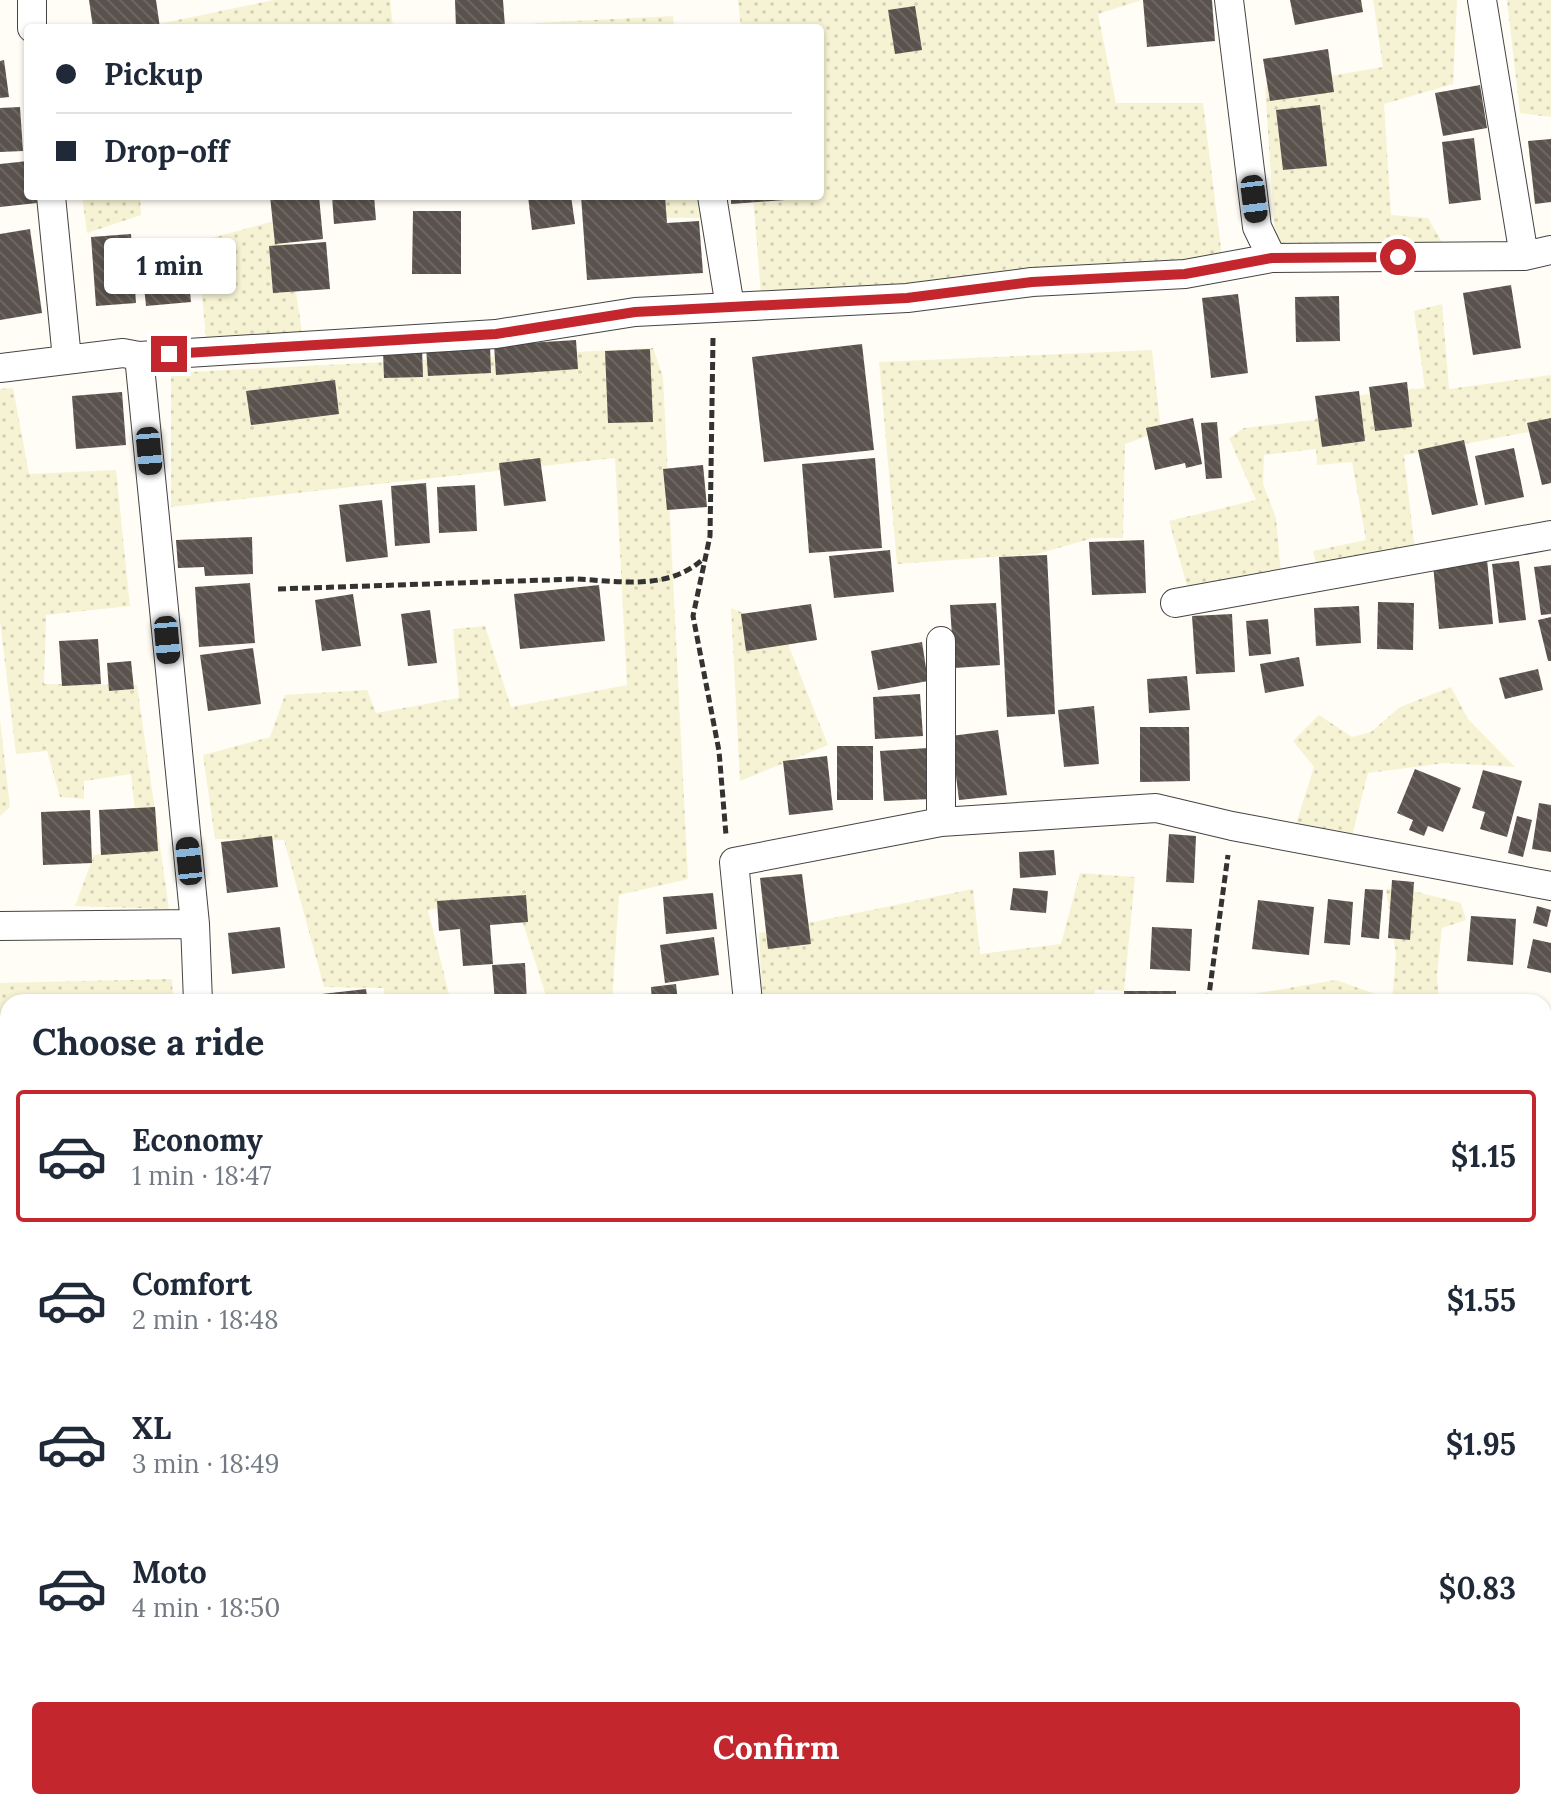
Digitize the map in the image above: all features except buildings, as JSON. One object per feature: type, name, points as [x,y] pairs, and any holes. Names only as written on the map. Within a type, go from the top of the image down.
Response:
[{"type":"street","points":[[32,0],[32,24]]},
{"type":"street","points":[[1229,0],[1257,227],[1272,258]]},
{"type":"street","points":[[0,368],[123,353],[139,356],[496,334],[635,312],[907,298],[1032,282],[1185,274],[1272,258],[1538,253],[1482,0]]},
{"type":"street","points":[[51,200],[67,359]]},
{"type":"street","points":[[712,200],[721,308]]},
{"type":"street","points":[[139,356],[195,924],[198,994]]},
{"type":"street","points":[[1175,603],[1551,535]]},
{"type":"street","points":[[941,641],[941,822]]},
{"type":"street","points":[[747,994],[734,862],[941,822],[1156,808],[1232,826],[1551,886]]},
{"type":"street","points":[[0,926],[195,924]]},
{"type":"path","points":[[721,308],[710,536],[693,616],[719,751],[726,837],[734,862]]},
{"type":"path","points":[[278,589],[576,579],[623,584],[670,578],[704,559]]},
{"type":"path","points":[[1209,994],[1232,826]]},
{"type":"shaded area","points":[[274,0],[390,0],[393,24],[158,24]]},
{"type":"shaded area","points":[[738,0],[1142,0],[1098,14],[1116,103],[1203,103],[1224,273],[761,294],[753,200],[824,200],[824,24],[741,24]]},
{"type":"shaded area","points":[[1373,0],[1457,0],[1453,84],[1384,104],[1391,215],[1428,218],[1455,265],[1277,266],[1265,87],[1383,67]]},
{"type":"shaded area","points":[[1507,0],[1551,0],[1551,117],[1520,113]]},
{"type":"shaded area","points":[[673,16],[674,24],[535,24]]},
{"type":"shaded area","points":[[83,200],[140,200],[141,215],[87,233]]},
{"type":"shaded area","points":[[586,200],[698,200],[700,218],[587,217]]},
{"type":"shaded area","points":[[285,218],[304,346],[207,348],[197,242]]},
{"type":"shaded area","points":[[1442,304],[1449,389],[1551,375],[1551,428],[1404,455],[1416,560],[1320,577],[1313,551],[1366,540],[1352,462],[1317,465],[1316,449],[1264,455],[1263,484],[1276,518],[1282,584],[1190,597],[1169,521],[1256,500],[1229,438],[1244,428],[1315,420],[1326,399],[1425,388],[1414,311]]},
{"type":"shaded area","points":[[653,348],[663,377],[688,879],[619,895],[613,994],[545,994],[514,895],[428,910],[449,994],[384,994],[384,988],[324,987],[284,840],[215,839],[203,755],[270,737],[285,695],[367,690],[376,713],[459,698],[453,629],[485,626],[511,707],[627,685],[615,458],[171,507],[171,373]]},
{"type":"shaded area","points":[[1152,350],[1161,431],[1125,444],[1123,538],[1093,538],[1037,554],[897,564],[879,362]]},
{"type":"shaded area","points":[[13,388],[29,474],[116,470],[130,606],[46,615],[44,684],[137,685],[169,909],[75,906],[94,855],[139,849],[131,774],[84,781],[84,799],[60,797],[47,751],[16,754],[0,621],[0,389]]},
{"type":"shaded area","points":[[731,608],[782,629],[828,745],[740,781]]},
{"type":"shaded area","points":[[1451,687],[1468,719],[1515,767],[1445,763],[1368,773],[1352,836],[1294,830],[1314,767],[1293,741],[1319,715],[1352,737],[1371,732],[1400,707]]},
{"type":"shaded area","points":[[0,719],[10,807],[0,816]]},
{"type":"shaded area","points":[[1080,873],[1135,877],[1124,991],[1095,990],[1094,994],[762,994],[759,933],[973,889],[980,954],[1061,944]]},
{"type":"shaded area","points":[[1386,889],[1405,889],[1461,903],[1466,920],[1442,928],[1437,975],[1438,994],[1393,994],[1396,955]]},
{"type":"shaded area","points":[[172,979],[173,994],[0,994],[0,983]]},
{"type":"shaded area","points":[[1336,980],[1375,994],[1253,994]]},
{"type":"route","points":[[169,354],[496,334],[635,312],[907,298],[1032,282],[1185,274],[1272,258],[1398,257]]}]
